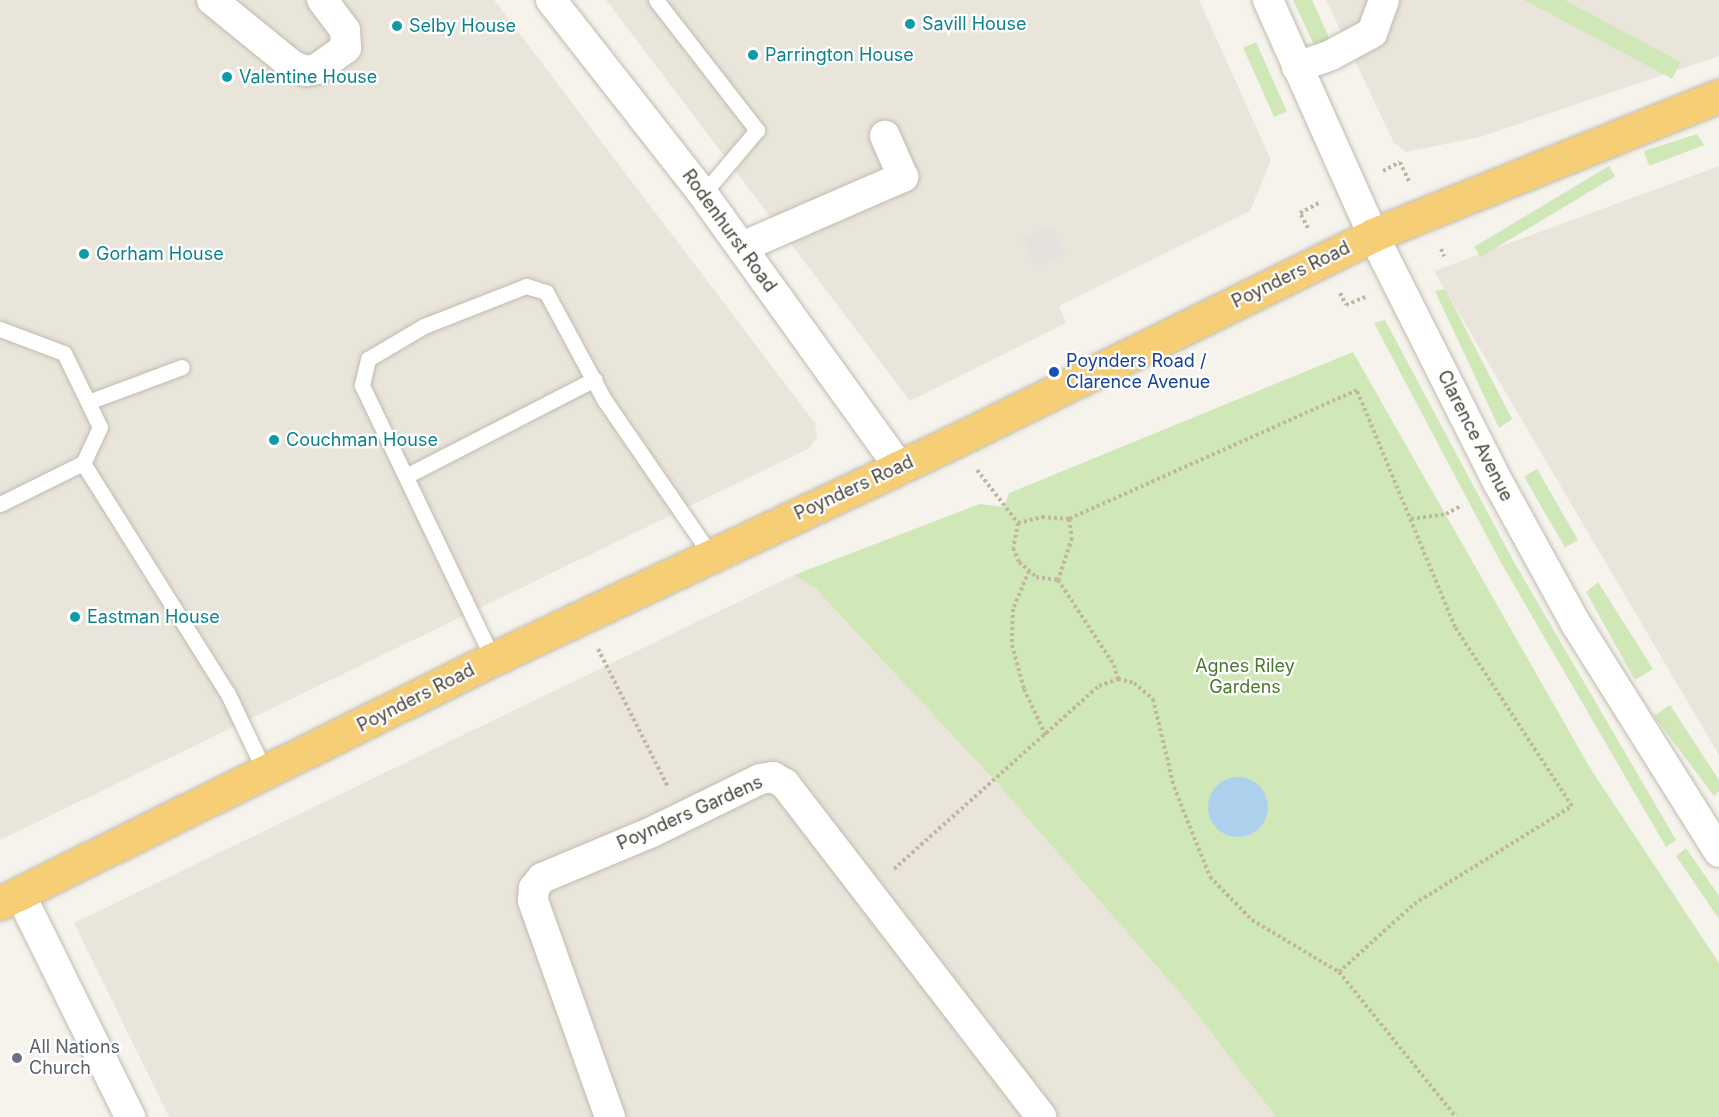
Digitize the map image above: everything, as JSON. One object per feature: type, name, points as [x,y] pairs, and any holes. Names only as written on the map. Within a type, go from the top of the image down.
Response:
[{"type":"highway","name":"Poynders Road","points":[[10,898],[493,659],[955,441],[1373,235],[1719,96]]},
{"type":"street","points":[[212,0],[293,66],[306,71],[317,69],[346,48],[345,30],[322,0]]},
{"type":"street","name":"Rodenhurst Road","points":[[551,0],[703,194],[899,466]]},
{"type":"street","name":"Clarence Avenue","points":[[1268,0],[1373,235],[1499,484],[1570,614],[1719,852]]},
{"type":"street","points":[[1297,67],[1331,55],[1372,33],[1384,0]]},
{"type":"street","points":[[742,247],[903,177],[885,136]]},
{"type":"street","name":"Poynders Gardens","points":[[610,1117],[533,901],[534,888],[542,878],[684,816],[760,779],[773,777],[785,784],[1041,1117]]},
{"type":"street","points":[[10,898],[130,1117]]},
{"type":"lane","points":[[656,0],[757,130],[703,194]]},
{"type":"lane","points":[[493,659],[362,385],[368,359],[424,326],[526,286],[546,292],[605,401],[711,555]]},
{"type":"lane","points":[[0,329],[64,352],[100,427],[83,463],[0,504]]},
{"type":"lane","points":[[88,402],[182,367]]},
{"type":"lane","points":[[406,476],[595,379]]},
{"type":"lane","points":[[83,463],[228,694],[265,772]]},
{"type":"path","points":[[1379,172],[1400,162],[1412,188]]},
{"type":"path","points":[[1311,234],[1300,213],[1324,201]]},
{"type":"path","points":[[1441,249],[1444,256]]},
{"type":"path","points":[[1338,289],[1346,305],[1368,295]]},
{"type":"path","points":[[1018,523],[1042,517],[1069,519],[1357,390],[1455,627],[1572,806],[1414,904],[1339,972]]},
{"type":"path","points":[[955,441],[1018,523],[1013,548],[1019,562],[1036,577],[1058,580],[1114,665],[1118,679]]},
{"type":"path","points":[[1411,519],[1446,514],[1462,505]]},
{"type":"path","points":[[1058,580],[1072,538],[1069,519]]},
{"type":"path","points":[[1029,571],[1013,609],[1012,645],[1024,689],[1046,736]]},
{"type":"path","points":[[582,617],[684,816]]},
{"type":"path","points":[[869,891],[1046,736],[1099,686],[1118,679],[1134,682],[1153,699],[1159,712],[1174,787],[1210,878],[1252,920],[1339,972],[1456,1117]]},
{"type":"shaded area","points":[[0,0],[494,0],[815,423],[817,437],[810,448],[0,840]]},
{"type":"shaded area","points":[[606,0],[1199,0],[1271,160],[1250,211],[1059,306],[1066,323],[910,401]]},
{"type":"shaded area","points":[[1326,0],[1719,0],[1719,56],[1480,137],[1406,152],[1394,143]]},
{"type":"shaded area","points":[[1719,166],[1719,755],[1434,271]]},
{"type":"shaded area","points":[[1052,225],[1065,253],[1036,267],[1023,239]]},
{"type":"shaded area","points":[[794,575],[815,588],[995,781],[1185,999],[1276,1117],[169,1117],[74,923]]},
{"type":"green space","points":[[1293,0],[1312,0],[1331,42],[1316,49]]},
{"type":"green space","points":[[1524,0],[1564,0],[1681,62],[1672,79]]},
{"type":"green space","points":[[1256,42],[1287,111],[1274,117],[1243,48]]},
{"type":"green space","points":[[1697,134],[1704,145],[1649,166],[1644,151]]},
{"type":"green space","points":[[1609,166],[1615,176],[1481,257],[1474,247]]},
{"type":"green space","points":[[1445,289],[1512,419],[1499,428],[1435,291]]},
{"type":"green space","points":[[1385,320],[1514,562],[1676,840],[1666,847],[1500,561],[1374,323]]},
{"type":"green space","name":"Agnes Riley Gardens","points":[[1353,352],[1590,768],[1719,963],[1719,1117],[1276,1117],[1185,999],[995,781],[815,588],[794,575],[980,504],[1004,507],[1009,493]]},
{"type":"green space","points":[[1537,469],[1578,540],[1565,548],[1524,476]]},
{"type":"green space","points":[[1598,582],[1653,669],[1635,680],[1586,592]]},
{"type":"green space","points":[[1670,705],[1719,780],[1719,791],[1714,796],[1654,716]]},
{"type":"green space","points":[[1686,848],[1719,896],[1719,919],[1676,856]]},
{"type":"water","points":[[1238,777],[1255,782],[1263,790],[1268,807],[1263,824],[1255,832],[1238,837],[1221,832],[1213,824],[1208,807],[1213,790],[1221,782]]},
{"type":"place","name":"Savill House","points":[[910,24]]},
{"type":"place","name":"Selby House","points":[[397,26]]},
{"type":"place","name":"Parrington House","points":[[753,55]]},
{"type":"place","name":"Valentine House","points":[[227,77]]},
{"type":"place","name":"Gorham House","points":[[84,254]]},
{"type":"place","name":"Poynders Road / Clarence Avenue","points":[[1054,372]]},
{"type":"place","name":"Couchman House","points":[[274,440]]},
{"type":"place","name":"Eastman House","points":[[75,617]]},
{"type":"place","name":"All Nations Church","points":[[17,1058]]}]
